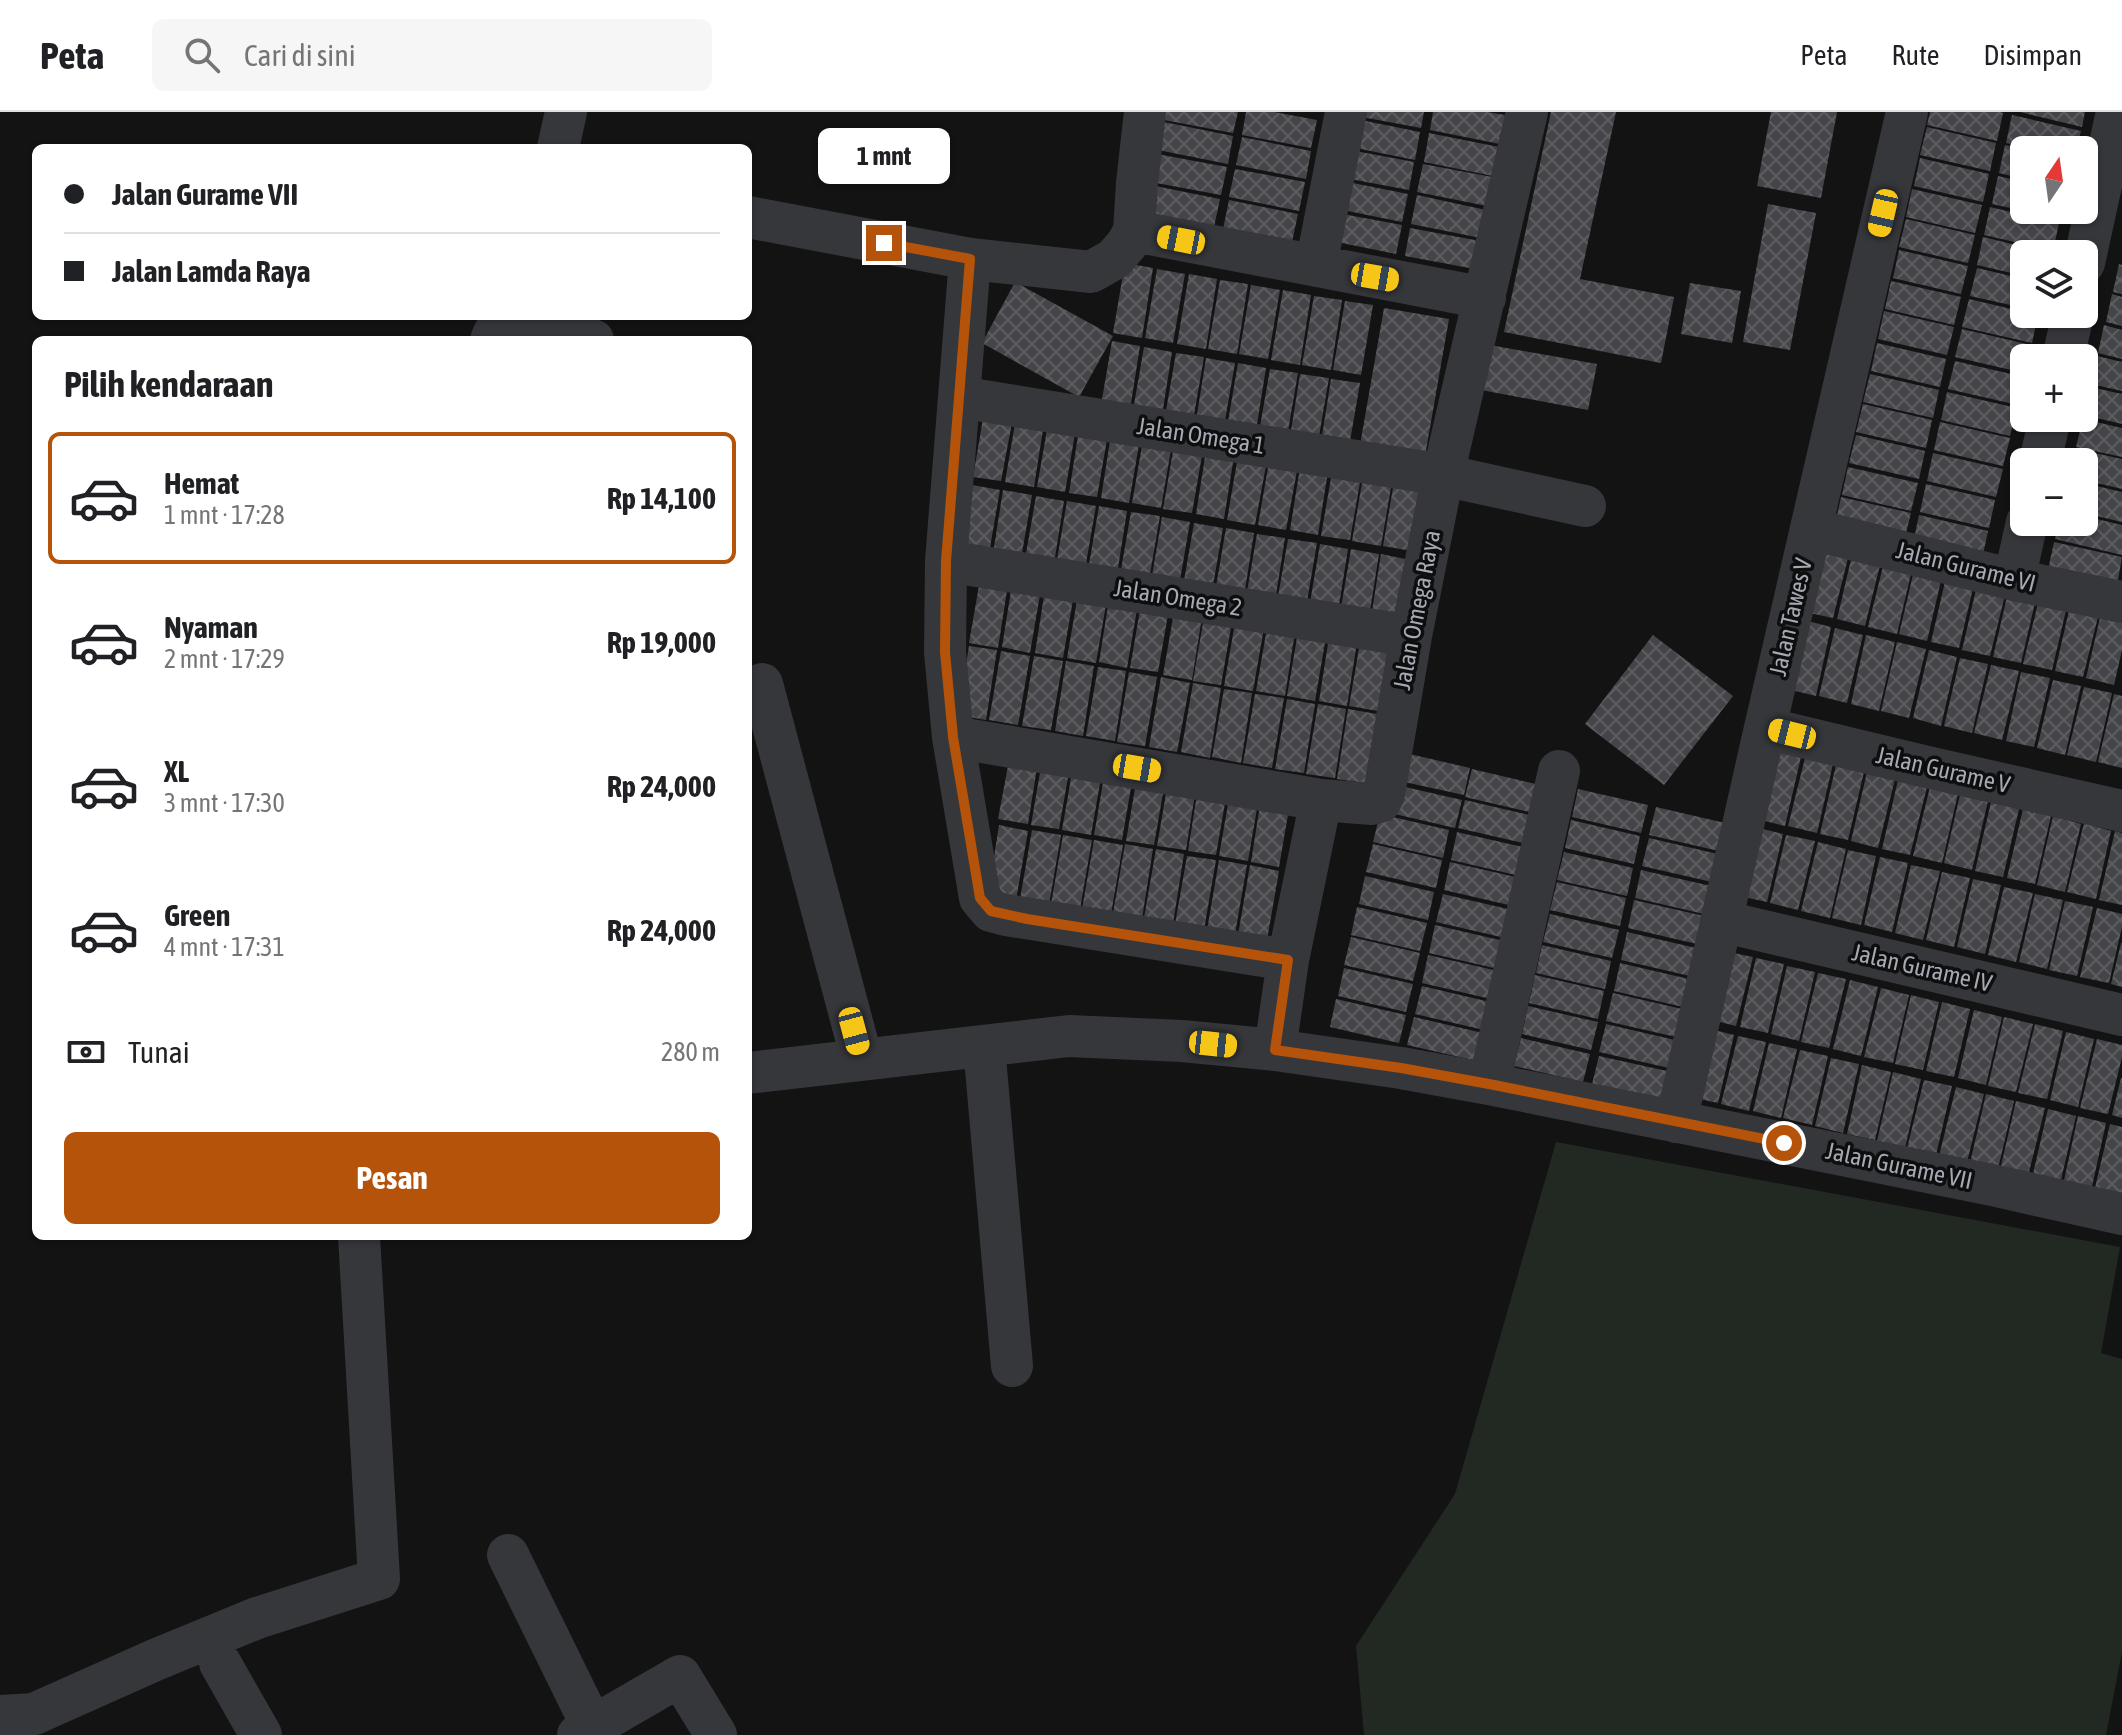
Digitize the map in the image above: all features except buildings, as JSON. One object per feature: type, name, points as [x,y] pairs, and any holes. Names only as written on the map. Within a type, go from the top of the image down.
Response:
[{"type":"street","points":[[559,144],[566,112]]},
{"type":"street","points":[[1316,266],[1346,112]]},
{"type":"street","name":"Jalan Omega Raya","points":[[1321,800],[1372,804],[1380,802],[1384,794],[1443,475],[1527,112]]},
{"type":"street","name":"Jalan Tawes V","points":[[1676,1122],[1907,112]]},
{"type":"street","points":[[2089,240],[2117,112]]},
{"type":"street","points":[[752,218],[970,259],[1091,272],[1114,259],[1134,231],[1142,113]]},
{"type":"street","points":[[1134,231],[1485,298]]},
{"type":"street","points":[[970,259],[946,561],[945,652],[953,737],[980,898],[991,911],[1027,919],[1288,960]]},
{"type":"street","points":[[508,325],[570,336]]},
{"type":"street","name":"Jalan Omega 1","points":[[959,397],[1443,475],[1585,506]]},
{"type":"street","name":"Jalan Gurame VI","points":[[1811,529],[2014,580],[2122,602]]},
{"type":"street","points":[[2014,580],[2024,536]]},
{"type":"street","name":"Jalan Omega 2","points":[[946,561],[1411,636]]},
{"type":"street","points":[[762,684],[862,1060]]},
{"type":"street","name":"Jalan Gurame V","points":[[1765,728],[2122,811]]},
{"type":"street","points":[[953,737],[1321,800],[1288,960],[1275,1050]]},
{"type":"street","points":[[1489,1084],[1559,771]]},
{"type":"street","name":"Jalan Gurame IV","points":[[1721,921],[2122,1015]]},
{"type":"street","name":"Jalan Gurame VII","points":[[752,1073],[1069,1036],[1182,1041],[1275,1050],[1489,1084],[2122,1214]]},
{"type":"street","points":[[984,1046],[1012,1366]]},
{"type":"street","points":[[0,1716],[34,1714],[167,1654],[257,1618],[379,1579],[359,1240]]},
{"type":"street","points":[[508,1555],[585,1731],[680,1676],[716,1735]]},
{"type":"street","points":[[220,1663],[261,1735]]},
{"type":"shaded area","points":[[1556,1142],[2120,1247],[2101,1353],[2122,1359],[2122,1652],[2106,1735],[1364,1735],[1356,1646],[1455,1494]]},
{"type":"route","points":[[884,243],[970,259],[946,561],[945,652],[953,737],[980,898],[991,911],[1288,960],[1275,1050],[1489,1084],[1784,1143]]}]
